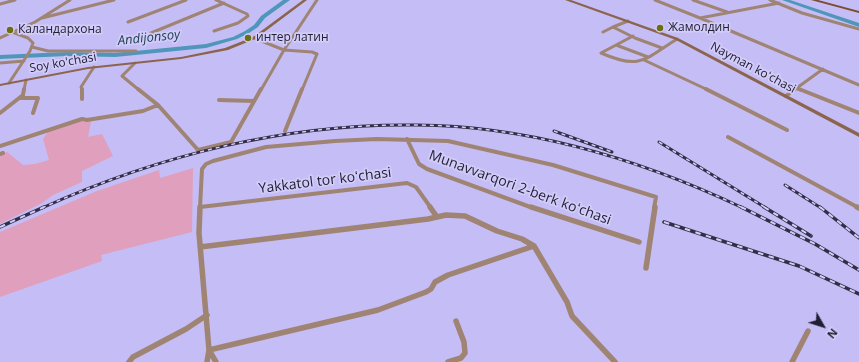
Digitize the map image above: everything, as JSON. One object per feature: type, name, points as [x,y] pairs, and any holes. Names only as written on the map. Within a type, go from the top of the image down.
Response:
[{"type":"main road","name":"Soy ko'chasi","points":[[0,85],[94,67],[209,53],[234,47],[254,38],[305,0]]},
{"type":"main road","name":"Nayman koʻchasi","points":[[567,0],[677,39],[859,135]]},
{"type":"main road","points":[[813,0],[859,11]]},
{"type":"main road","points":[[822,0],[859,11]]},
{"type":"street","points":[[0,4],[15,0]]},
{"type":"street","points":[[0,38],[40,19],[70,0]]},
{"type":"street","points":[[40,19],[74,9],[114,0]]},
{"type":"street","points":[[128,22],[186,0]]},
{"type":"street","points":[[214,32],[238,23],[248,16],[216,0]]},
{"type":"street","points":[[135,63],[122,76],[123,78],[158,105],[198,150],[231,142],[284,50],[317,0]]},
{"type":"street","points":[[655,0],[859,85]]},
{"type":"street","points":[[693,0],[728,13]]},
{"type":"street","points":[[770,0],[802,13],[859,29]]},
{"type":"street","points":[[151,33],[224,3]]},
{"type":"street","points":[[700,18],[779,3]]},
{"type":"street","points":[[602,32],[628,21]]},
{"type":"street","points":[[613,27],[635,38],[662,48]]},
{"type":"street","points":[[9,83],[32,47],[32,43],[28,38],[12,32]]},
{"type":"street","points":[[633,36],[601,53],[618,61],[637,63],[677,39]]},
{"type":"street","points":[[254,38],[284,50],[312,52],[317,54],[285,131]]},
{"type":"street","points":[[616,45],[648,57]]},
{"type":"street","points":[[32,47],[48,51],[136,51]]},
{"type":"street","points":[[0,63],[25,60]]},
{"type":"street","points":[[644,60],[744,107],[787,130]]},
{"type":"street","points":[[82,99],[81,87],[94,67]]},
{"type":"street","points":[[786,96],[798,89],[808,79],[823,70]]},
{"type":"street","points":[[0,112],[20,98],[25,92],[26,80]]},
{"type":"street","points":[[798,89],[859,113]]},
{"type":"street","points":[[20,98],[38,98],[33,113]]},
{"type":"street","points":[[219,100],[254,101]]},
{"type":"street","points":[[0,146],[82,119],[87,120],[143,111],[158,105]]},
{"type":"street","points":[[728,137],[859,208]]},
{"type":"street","points":[[207,362],[209,350],[207,315],[200,247],[202,169],[206,164],[213,160],[266,147],[342,140],[407,139],[448,141],[471,145],[553,165],[656,197],[646,268]]},
{"type":"street","name":"Munavvarqori 2-berk koʻchasi","points":[[407,139],[419,164],[427,169],[539,210],[639,242]]},
{"type":"street","name":"Yakkatol tor koʻchasi","points":[[200,207],[407,184],[416,187],[437,216]]},
{"type":"street","points":[[200,247],[428,219],[437,216],[464,216],[497,231],[522,238],[534,246],[567,302],[572,316],[616,362]]},
{"type":"street","points":[[209,350],[378,310],[426,292],[431,289],[435,282],[448,275],[534,246]]},
{"type":"street","points":[[129,362],[133,357],[207,315]]},
{"type":"street","points":[[448,362],[461,358],[465,353],[464,342],[456,321]]},
{"type":"street","points":[[792,362],[808,331]]},
{"type":"street","points":[[209,350],[216,362]]},
{"type":"shaded area","points":[[81,121],[91,121],[88,137],[102,134],[113,156],[82,171],[82,182],[53,195],[42,203],[0,224],[0,155],[7,152],[23,165],[35,164],[49,160],[43,139],[49,130]]},
{"type":"shaded area","points":[[193,168],[192,232],[101,255],[102,261],[0,297],[0,232],[97,191],[159,170],[160,178]]},
{"type":"waterway","name":"Andijonsoy","points":[[0,57],[67,54],[115,55],[206,46],[235,38],[247,32],[256,26],[263,17],[287,0]]},
{"type":"waterway","name":"Andijonsoy","points":[[785,0],[859,25]]},
{"type":"railway","points":[[42,208],[86,189],[132,172],[225,146],[273,136],[320,130],[369,126],[417,125],[459,127],[501,132],[543,139],[584,149],[665,175],[743,208]]},
{"type":"railway","points":[[554,131],[612,152]]},
{"type":"railway","points":[[659,142],[766,208]]},
{"type":"railway","points":[[785,185],[821,208]]},
{"type":"railway","points":[[0,227],[44,207]]},
{"type":"railway","points":[[764,207],[811,236]]},
{"type":"railway","points":[[820,207],[859,238]]},
{"type":"railway","points":[[743,208],[815,244],[859,270]]},
{"type":"railway","points":[[664,222],[799,266],[859,294]]},
{"type":"place","name":"Жамолдин","points":[[660,28]]},
{"type":"place","name":"Каландархона","points":[[10,30]]},
{"type":"place","name":"интер латин","points":[[248,38]]}]
